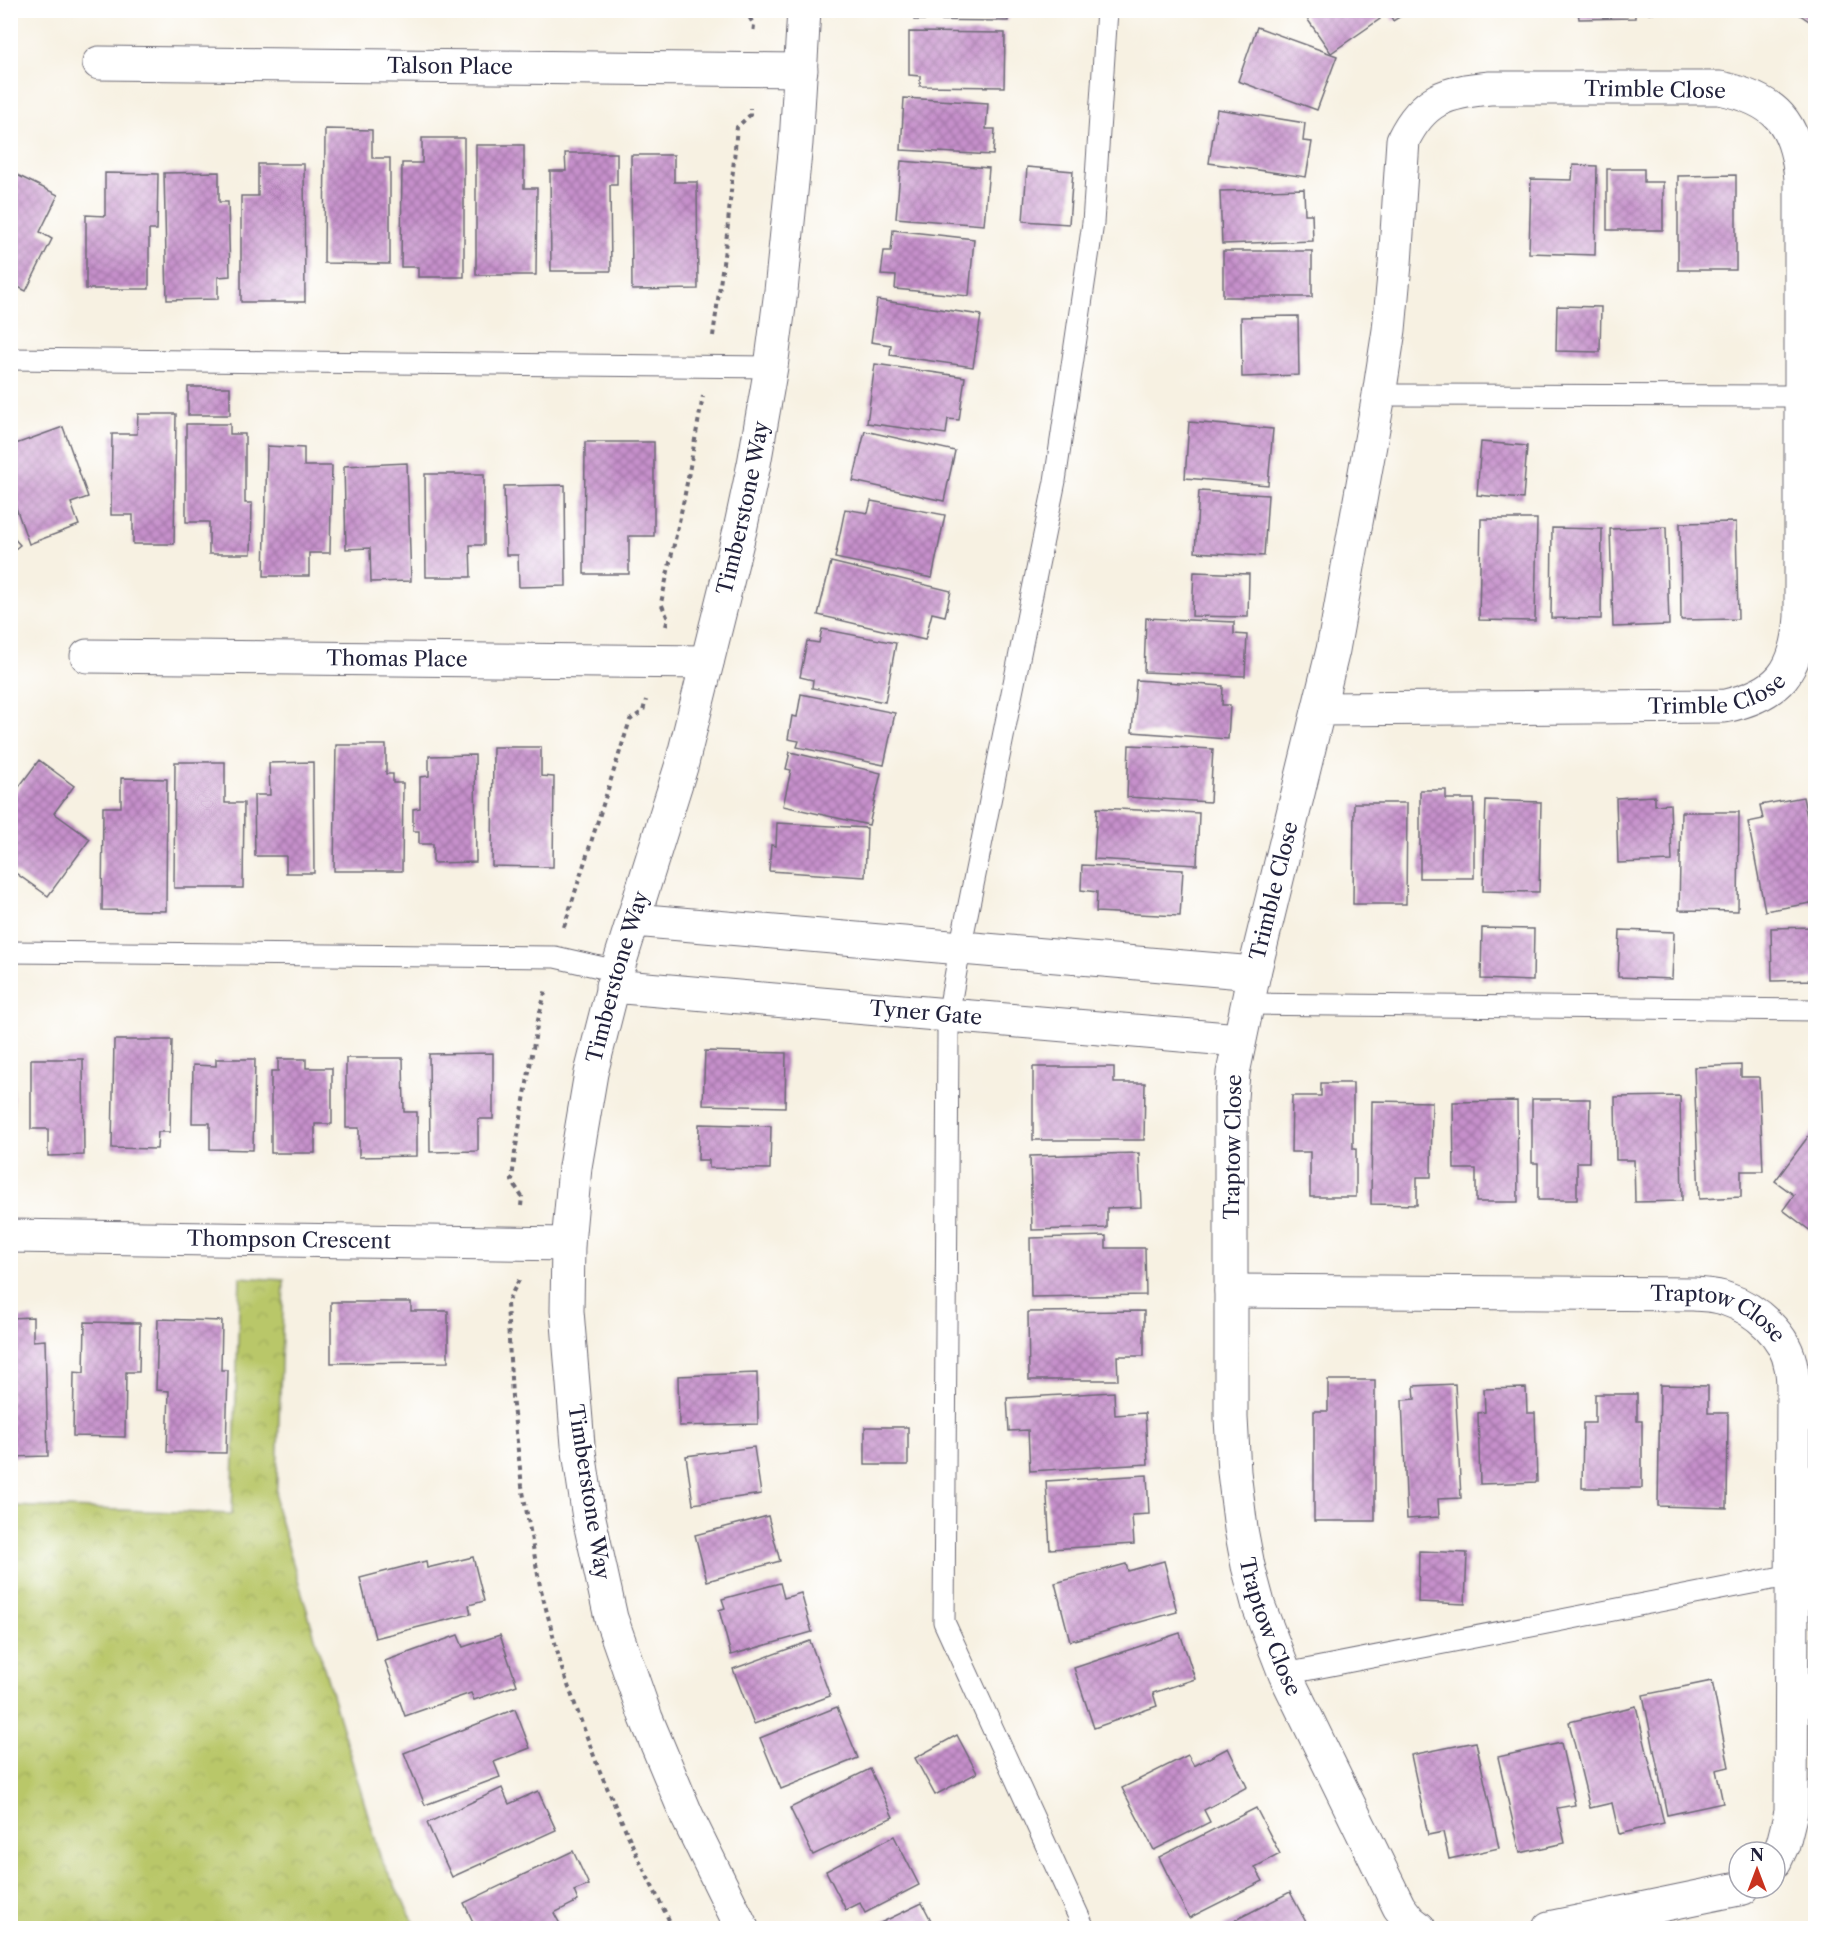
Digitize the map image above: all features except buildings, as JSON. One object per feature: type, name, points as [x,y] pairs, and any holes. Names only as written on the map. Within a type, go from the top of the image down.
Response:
[{"type":"street","name":"Timberstone Way","points":[[742,1929],[677,1794],[646,1718],[611,1618],[590,1518],[578,1445],[567,1311],[568,1244],[575,1167],[591,1073],[615,979],[681,767],[740,530],[771,367],[789,220],[804,10]]},
{"type":"street","name":"Talson Place","points":[[99,63],[801,70]]},
{"type":"street","name":"Trimble Close","points":[[1239,1040],[1251,988],[1319,709],[1334,650],[1389,330],[1403,140],[1412,123],[1427,106],[1445,96],[1468,90],[1490,88],[1720,88],[1745,94],[1769,106],[1783,120],[1798,153],[1801,179],[1808,396],[1801,617],[1794,658],[1786,673],[1772,686],[1750,700],[1725,706],[1319,709]]},
{"type":"street","name":"Thomas Place","points":[[87,656],[707,662]]},
{"type":"street","points":[[634,920],[960,949],[1251,988]]},
{"type":"street","name":"Tyner Gate","points":[[615,979],[948,1016],[1239,1040]]},
{"type":"street","name":"Traptow Close","points":[[1239,1040],[1233,1073],[1232,1098],[1232,1418],[1234,1472],[1248,1566],[1259,1607],[1285,1674],[1399,1907],[1410,1922],[1419,1929]]},
{"type":"street","name":"Thompson Crescent","points":[[10,1236],[568,1244]]},
{"type":"street","name":"Traptow Close","points":[[1231,1291],[1694,1294],[1725,1298],[1748,1308],[1766,1322],[1782,1344],[1791,1365],[1804,1575],[1791,1812],[1784,1840]]},
{"type":"street","points":[[1549,1929],[1727,1891]]},
{"type":"lane","points":[[1084,1929],[944,1622],[948,1016],[1055,481],[1093,223],[1107,10]]},
{"type":"lane","points":[[10,359],[771,367]]},
{"type":"lane","points":[[1379,395],[1808,396]]},
{"type":"lane","points":[[10,952],[555,957],[615,979]]},
{"type":"lane","points":[[1251,988],[1815,1010]]},
{"type":"lane","points":[[1285,1674],[1804,1575]]},
{"type":"path","points":[[744,10],[754,25]]},
{"type":"path","points":[[519,1283],[507,1303],[512,1397],[522,1486],[540,1586],[562,1669],[598,1767],[639,1860],[673,1929]]},
{"type":"green space","points":[[240,1277],[284,1280],[276,1506],[381,1859],[417,1928],[11,1928],[11,1506],[232,1514]]}]
